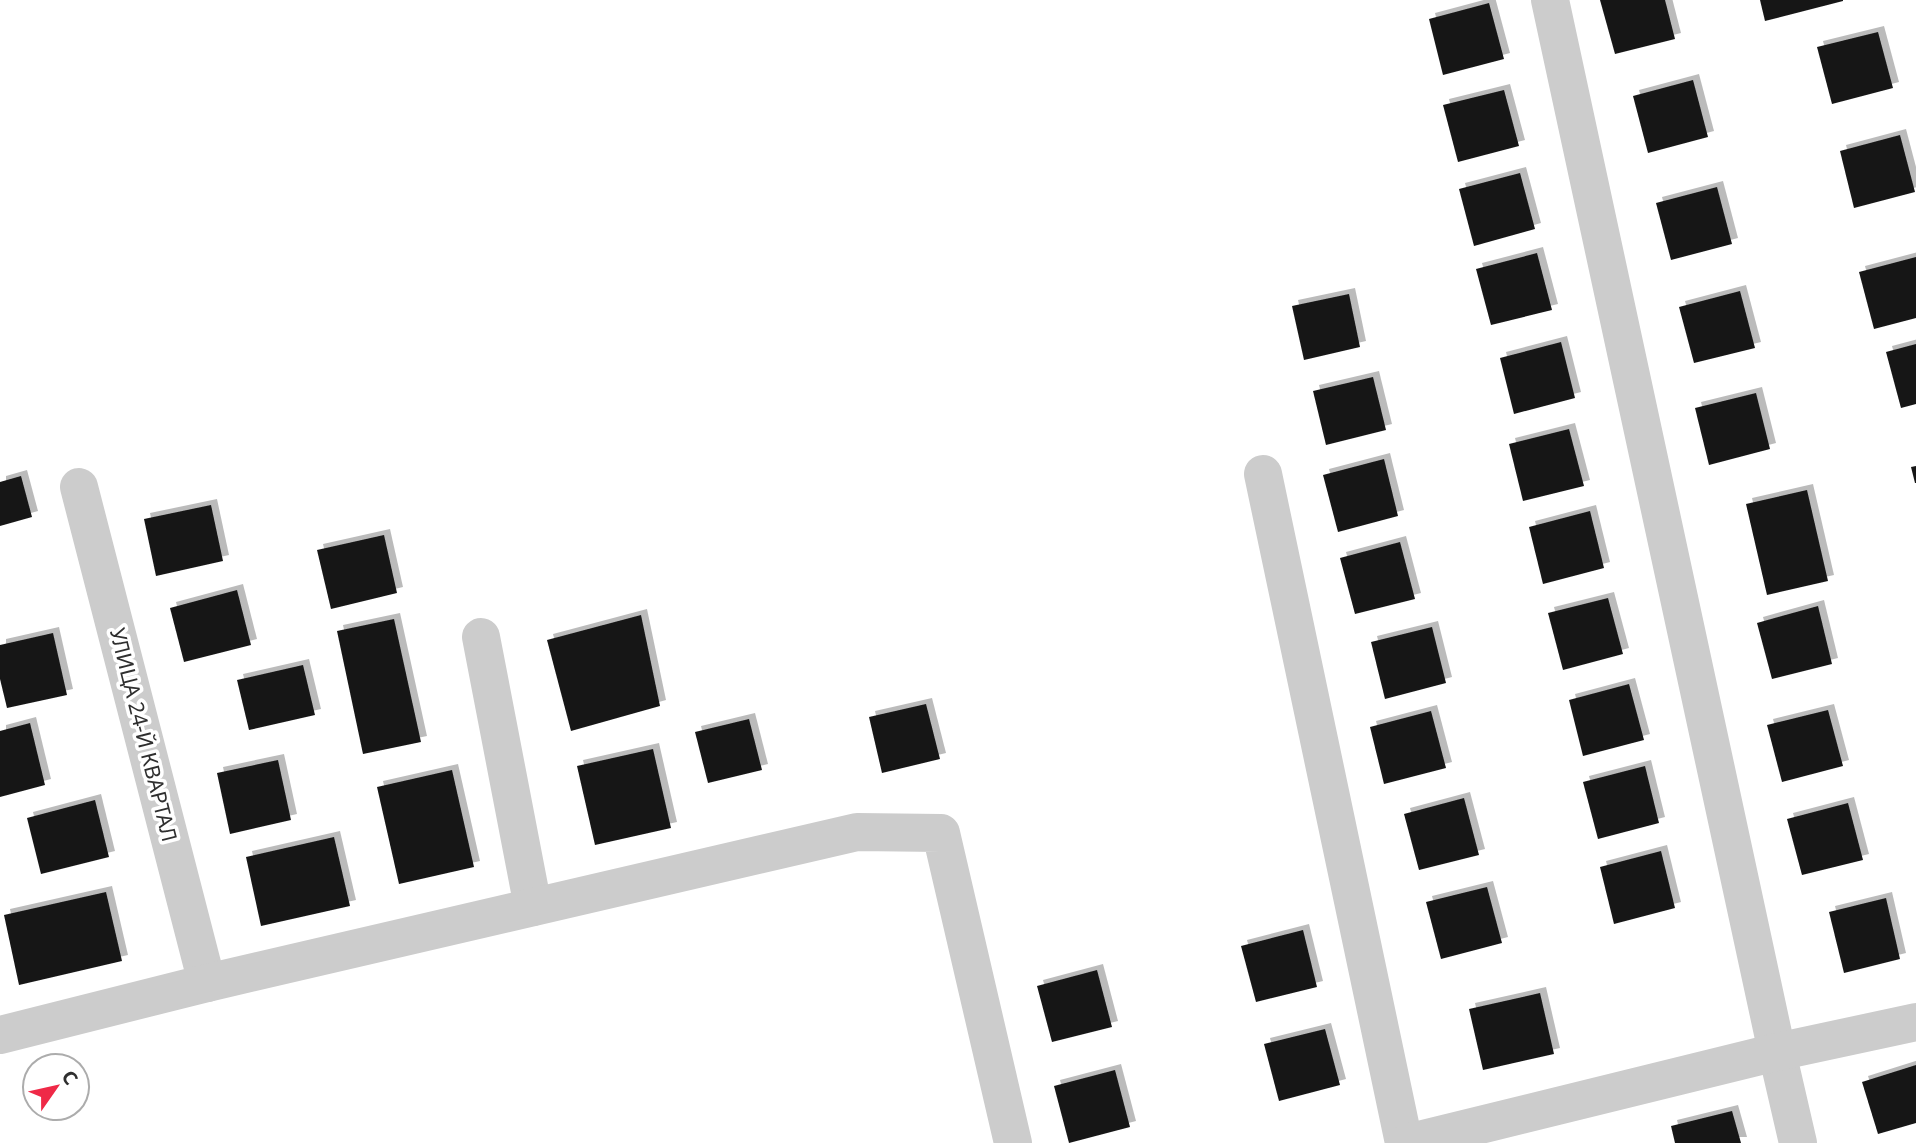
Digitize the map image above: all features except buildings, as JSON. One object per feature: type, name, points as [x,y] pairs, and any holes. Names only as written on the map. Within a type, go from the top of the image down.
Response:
[{"type":"street","points":[[1550,0],[1798,1143]]},
{"type":"street","points":[[1263,474],[1405,1143],[1777,1052],[1916,1022]]},
{"type":"street","name":"УЛИЦА 24-Й КВАРТАЛ","points":[[79,487],[207,983]]},
{"type":"street","points":[[481,638],[533,907]]},
{"type":"street","points":[[0,1035],[207,983],[857,832],[941,833],[1013,1143]]}]
